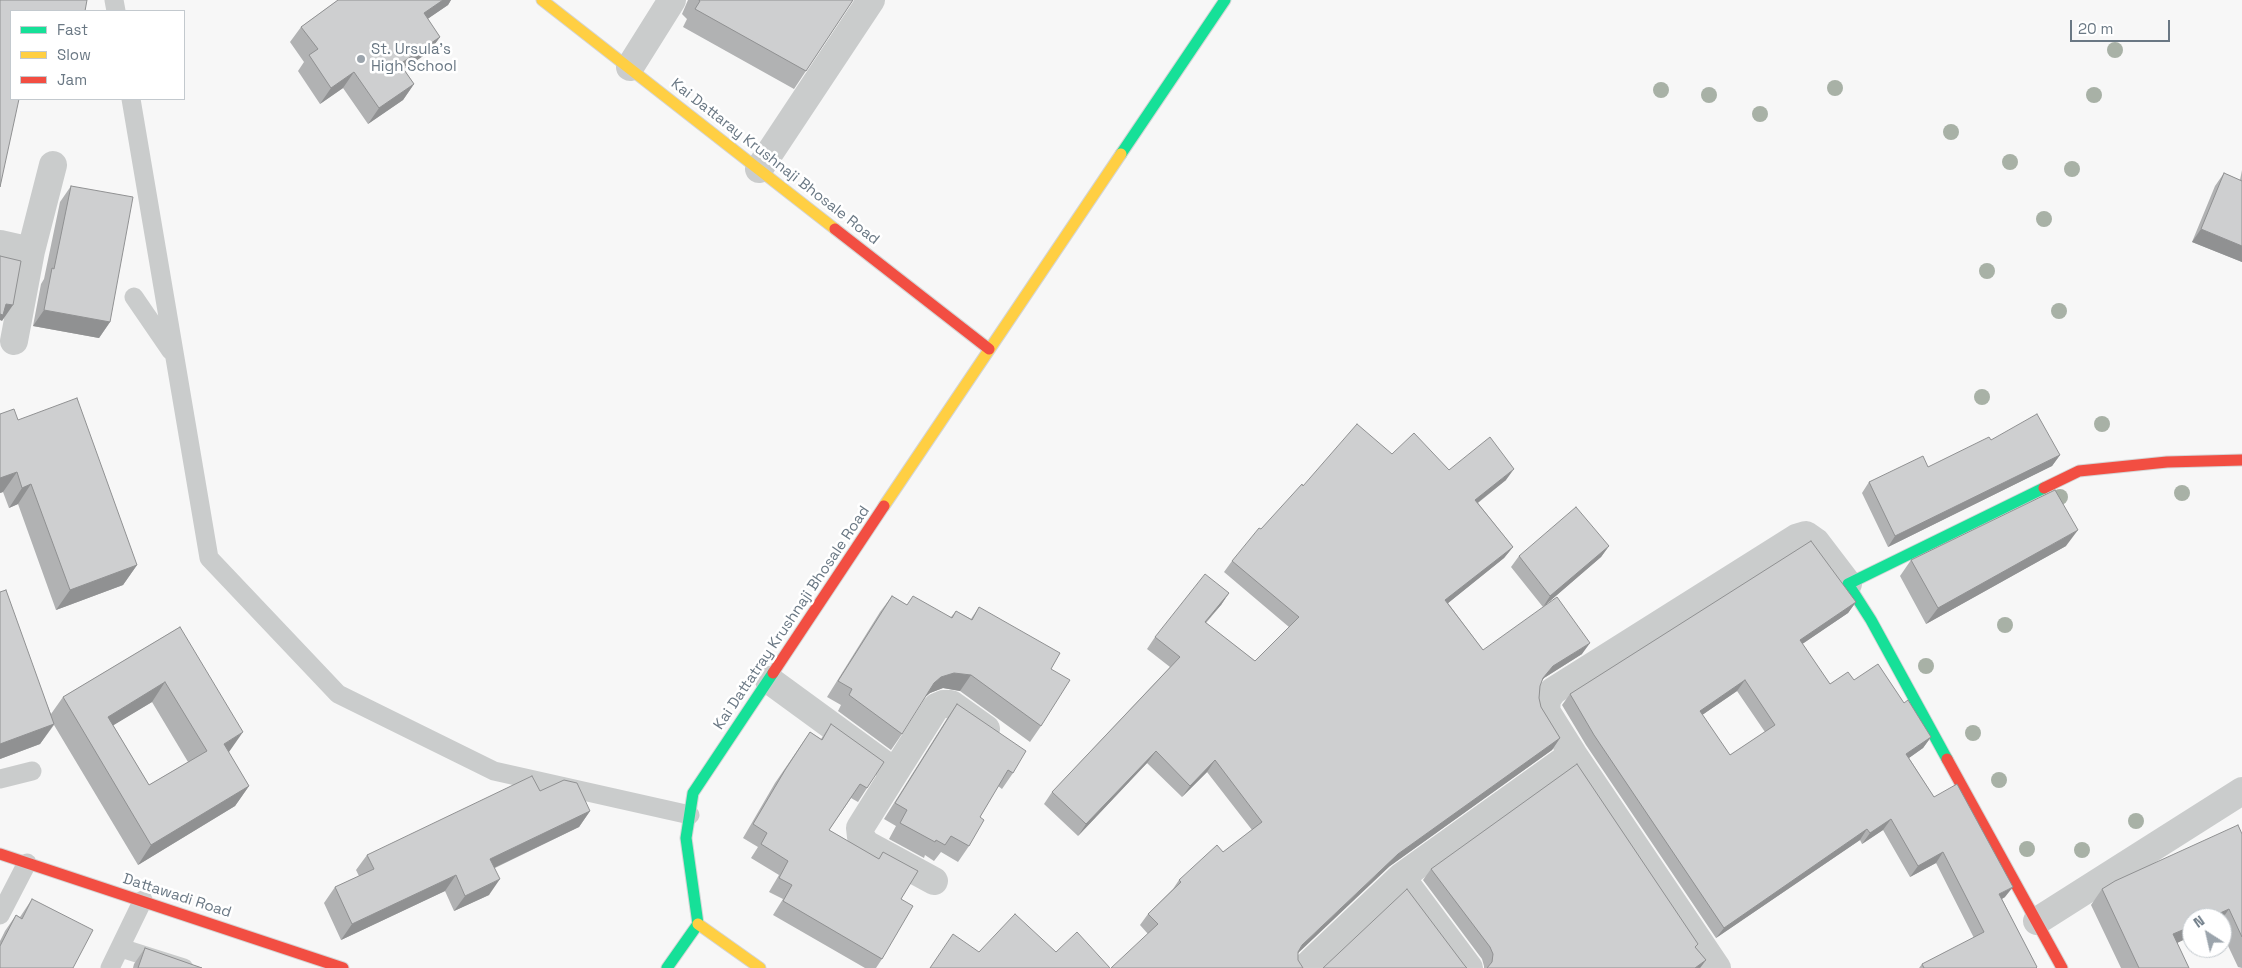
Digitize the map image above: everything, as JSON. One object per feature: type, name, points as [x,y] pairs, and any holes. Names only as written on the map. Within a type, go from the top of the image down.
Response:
[{"type":"street","name":"Kai Dattaray Krushnaji Bhosale Road","points":[[542,0],[989,349]]},
{"type":"street","points":[[630,67],[672,0]]},
{"type":"street","points":[[759,169],[872,0]]},
{"type":"street","name":"Kai Dattatray Krushnaji Bhosale Road","points":[[698,924],[686,838],[693,793],[989,349],[1225,0]]},
{"type":"street","points":[[14,341],[31,251],[53,165]]},
{"type":"street","points":[[0,244],[31,251]]},
{"type":"street","points":[[1848,584],[2079,471],[2167,462],[2242,460]]},
{"type":"street","points":[[1717,968],[1573,754],[1546,711],[1547,699],[1553,691],[1796,538],[1806,535],[1816,542],[1848,584],[1871,620],[2062,968]]},
{"type":"street","points":[[769,680],[895,772]]},
{"type":"street","points":[[934,881],[866,844],[860,837],[860,828],[936,707],[943,704],[951,704],[1004,742]]},
{"type":"street","points":[[1305,968],[1401,877],[1573,754]]},
{"type":"street","points":[[2036,921],[2242,791]]},
{"type":"street","name":"Dattawadi Road","points":[[8,859],[143,900],[336,967]]},
{"type":"street","points":[[1401,877],[1469,968]]},
{"type":"street","points":[[667,968],[698,924],[760,968]]},
{"type":"lane","points":[[130,100],[209,558],[338,694],[494,771],[690,815]]},
{"type":"lane","points":[[134,298],[174,356]]},
{"type":"lane","points":[[0,779],[32,771]]},
{"type":"lane","points":[[0,915],[8,859]]},
{"type":"lane","points":[[110,968],[143,900]]},
{"type":"lane","points":[[121,948],[184,968]]},
{"type":"building","points":[[0,0],[87,0],[85,10],[10,10],[10,100],[19,100],[0,187]]},
{"type":"building","name":"St. Ursula's High School","points":[[338,0],[443,0],[424,13],[440,37],[400,64],[414,84],[379,108],[354,72],[331,88],[309,55],[318,49],[301,27]]},
{"type":"building","points":[[699,0],[853,0],[806,71],[695,9]]},
{"type":"building","points":[[2224,173],[2242,181],[2242,246],[2201,229]]},
{"type":"building","points":[[71,186],[133,197],[110,322],[44,310]]},
{"type":"building","points":[[0,256],[21,261],[13,305],[6,304],[3,315],[0,314]]},
{"type":"building","points":[[77,398],[137,565],[70,590],[31,484],[22,488],[17,472],[0,478],[0,414],[14,409],[18,420]]},
{"type":"building","points":[[2037,414],[2060,455],[1895,536],[1869,482],[1923,456],[1928,467],[1989,437],[1991,440]]},
{"type":"building","points":[[1357,424],[1392,454],[1414,433],[1449,470],[1490,437],[1514,469],[1475,500],[1513,547],[1445,600],[1483,650],[1557,597],[1590,643],[1553,666],[1543,678],[1540,686],[1539,698],[1541,707],[1560,738],[1398,854],[1302,945],[1298,952],[1298,960],[1303,968],[1111,968],[1158,924],[1148,914],[1181,882],[1179,880],[1217,845],[1223,852],[1262,822],[1215,760],[1190,786],[1156,751],[1086,824],[1052,792],[1180,657],[1155,637],[1205,574],[1229,593],[1205,622],[1255,661],[1299,617],[1232,561],[1259,528],[1261,529],[1302,484],[1303,486]]},
{"type":"building","points":[[2055,490],[2078,530],[1938,608],[1911,560]]},
{"type":"building","points":[[1576,507],[1609,546],[1550,596],[1519,556]]},
{"type":"building","points":[[1811,541],[1856,602],[1800,640],[1830,684],[1848,672],[1854,680],[1878,664],[1904,703],[1908,700],[1931,737],[1906,754],[1934,797],[1957,784],[2013,887],[1999,894],[2037,967],[1924,968],[1922,964],[1984,932],[1943,852],[1918,866],[1891,819],[1870,833],[1867,829],[1724,928],[1594,735],[1570,694]],"holes":[[[1745,680],[1775,725],[1730,755],[1700,711]]]},
{"type":"building","points":[[6,590],[54,724],[0,744],[0,592]]},
{"type":"building","points":[[892,596],[907,605],[913,596],[952,618],[956,611],[972,620],[979,607],[1060,653],[1051,669],[1070,680],[1041,726],[971,675],[954,673],[941,677],[934,683],[902,734],[849,695],[852,689],[838,681]]},
{"type":"building","points":[[180,627],[243,732],[224,744],[249,786],[151,845],[63,697]],"holes":[[[165,682],[207,751],[149,785],[108,717]]]},
{"type":"building","points":[[957,704],[1026,751],[1013,773],[1008,770],[980,817],[984,820],[969,846],[951,836],[945,845],[936,840],[935,842],[900,823],[907,810],[895,803]]},
{"type":"building","points":[[831,724],[884,762],[867,788],[860,784],[829,830],[879,859],[883,852],[918,871],[901,899],[913,906],[882,959],[783,901],[792,885],[779,878],[788,861],[761,844],[767,833],[753,824],[810,732],[822,740]]},
{"type":"building","points":[[1577,764],[1698,944],[1695,947],[1706,960],[1695,968],[1487,968],[1492,962],[1493,954],[1490,947],[1431,869]]},
{"type":"building","points":[[532,776],[540,791],[564,780],[577,783],[590,811],[490,859],[500,879],[465,896],[456,875],[352,924],[335,887],[374,869],[367,855]]},
{"type":"building","points":[[2238,825],[2242,834],[2242,937],[2232,915],[2232,908],[2182,908],[2182,930],[2173,934],[2182,953],[2182,958],[2184,958],[2189,968],[2139,968],[2102,889],[2115,881]]},
{"type":"building","points":[[1407,889],[1467,968],[1323,968]]},
{"type":"building","points":[[32,899],[93,930],[73,968],[0,968],[0,946],[16,915],[22,919]]},
{"type":"building","points":[[1015,914],[1056,952],[1077,932],[1110,968],[930,968],[953,934],[979,952]]},
{"type":"building","points":[[145,948],[202,968],[138,968]]},
{"type":"traffic: fast","points":[[1121,154],[1225,0]]},
{"type":"traffic: fast","points":[[1947,759],[1871,620],[1848,584],[2044,488]]},
{"type":"traffic: fast","points":[[698,924],[686,838],[693,793],[773,673]]},
{"type":"traffic: fast","points":[[667,968],[698,924]]},
{"type":"traffic: slow","points":[[542,0],[835,229]]},
{"type":"traffic: slow","points":[[884,506],[1121,154]]},
{"type":"traffic: slow","points":[[698,924],[760,968]]},
{"type":"traffic: jam","points":[[835,229],[989,349]]},
{"type":"traffic: jam","points":[[2044,488],[2079,471],[2167,462],[2242,460]]},
{"type":"traffic: jam","points":[[773,673],[884,506]]},
{"type":"traffic: jam","points":[[1947,759],[2062,968]]},
{"type":"traffic: jam","points":[[0,854],[343,968]]},
{"type":"place","name":"St. Ursula's High School","points":[[361,59]]}]
